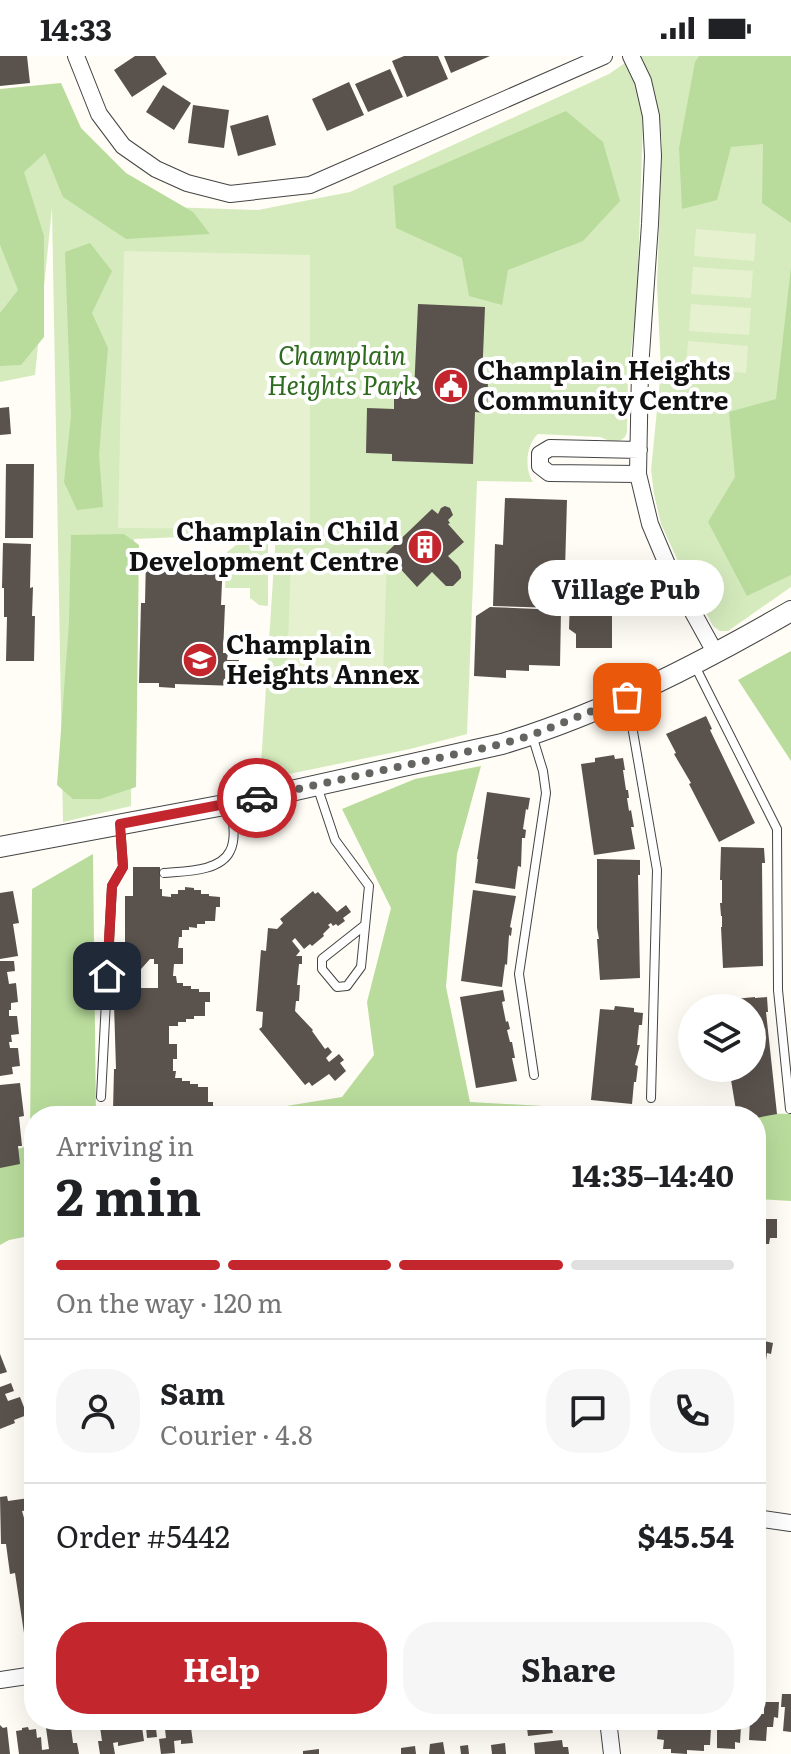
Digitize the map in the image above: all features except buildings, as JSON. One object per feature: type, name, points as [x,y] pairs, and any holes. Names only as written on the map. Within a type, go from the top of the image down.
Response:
[{"type":"street","points":[[76,56],[99,114],[123,146],[156,169],[187,183],[230,194],[310,185],[604,56]]},
{"type":"street","points":[[631,56],[643,81],[651,116],[653,156],[640,369],[638,474],[650,524],[669,569],[716,654]]},
{"type":"street","points":[[638,474],[549,473],[540,466],[540,454],[550,448],[639,450]]},
{"type":"street","points":[[0,847],[231,804],[502,744],[627,697],[716,654],[791,611]]},
{"type":"street","points":[[766,1519],[791,1523]]},
{"type":"street","points":[[0,1680],[24,1676]]},
{"type":"street","points":[[609,1730],[612,1754]]},
{"type":"lane","points":[[695,665],[777,829],[778,990],[790,1109]]},
{"type":"lane","points":[[627,697],[657,870],[651,1098]]},
{"type":"lane","points":[[532,735],[546,793],[519,974],[534,1075]]},
{"type":"lane","points":[[316,786],[335,840],[369,886],[361,967],[347,986],[337,987],[322,969],[322,959],[365,925]]},
{"type":"lane","points":[[164,873],[217,864],[230,852],[234,834],[231,804]]},
{"type":"lane","points":[[101,1097],[112,886],[123,867],[120,824]]},
{"type":"green space","name":"Champlain Heights Park","points":[[635,56],[791,56],[791,587],[728,631],[720,631],[713,626],[661,524],[651,470],[661,370],[657,285],[662,143],[660,121],[643,121],[637,301],[628,377],[627,432],[618,442],[600,437],[538,434],[531,444],[528,457],[528,471],[533,482],[477,481],[467,734],[260,780],[276,533],[134,539],[131,806],[63,822],[52,208],[35,375],[0,382],[0,98],[58,123],[168,207],[258,210],[350,192],[609,74]]},
{"type":"green space","points":[[699,56],[791,56],[791,223],[762,203],[763,144],[731,147],[717,200],[682,209],[679,148],[695,62]]},
{"type":"green space","points":[[61,83],[81,128],[126,173],[193,212],[210,234],[126,239],[63,197],[45,153],[24,172],[44,236],[44,337],[21,365],[0,366],[0,313],[18,290],[0,245],[0,89]]},
{"type":"green space","points":[[566,111],[603,142],[620,201],[583,241],[508,270],[502,305],[469,296],[462,258],[396,228],[393,186]]},
{"type":"green space","points":[[696,229],[756,234],[754,261],[694,256]]},
{"type":"green space","points":[[90,243],[112,271],[92,313],[108,348],[99,454],[103,507],[77,510],[64,482],[71,416],[65,252]]},
{"type":"green space","points":[[124,251],[310,255],[310,529],[118,528]]},
{"type":"green space","points":[[693,267],[753,271],[751,298],[691,294]]},
{"type":"green space","points":[[791,267],[791,575],[747,596],[708,522],[735,477],[729,412],[776,399]]},
{"type":"green space","points":[[691,304],[751,308],[749,335],[689,331]]},
{"type":"green space","points":[[688,341],[748,346],[746,373],[686,368]]},
{"type":"green space","points":[[124,534],[139,545],[136,787],[100,799],[73,799],[57,785],[69,622],[71,535]]},
{"type":"green space","points":[[268,544],[268,606],[259,605],[250,598],[250,588],[225,588],[227,552],[236,545]]},
{"type":"green space","points":[[291,557],[387,560],[383,675],[287,672]]},
{"type":"green space","points":[[791,651],[791,761],[738,680]]},
{"type":"green space","points":[[481,766],[457,854],[446,987],[470,1102],[542,1106],[286,1106],[342,1097],[374,1055],[367,1002],[391,908],[342,809],[415,779]]},
{"type":"green space","points":[[93,854],[96,1106],[30,1106],[32,889]]},
{"type":"green space","points":[[766,1113],[791,1114],[791,1201],[766,1200]]},
{"type":"green space","points":[[24,1147],[24,1237],[0,1245],[0,1155]]},
{"type":"way so far","points":[[257,798],[502,744],[627,697]]},
{"type":"place","name":"Champlain Heights Community Centre","points":[[451,386]]},
{"type":"place","name":"Champlain Child Development Centre","points":[[425,547]]},
{"type":"place","name":"Champlain Heights Annex","points":[[200,660]]},
{"type":"place","name":"Village Pub","points":[[627,697]]},
{"type":"route","points":[[107,976],[112,886],[123,867],[120,824],[257,798]]}]
